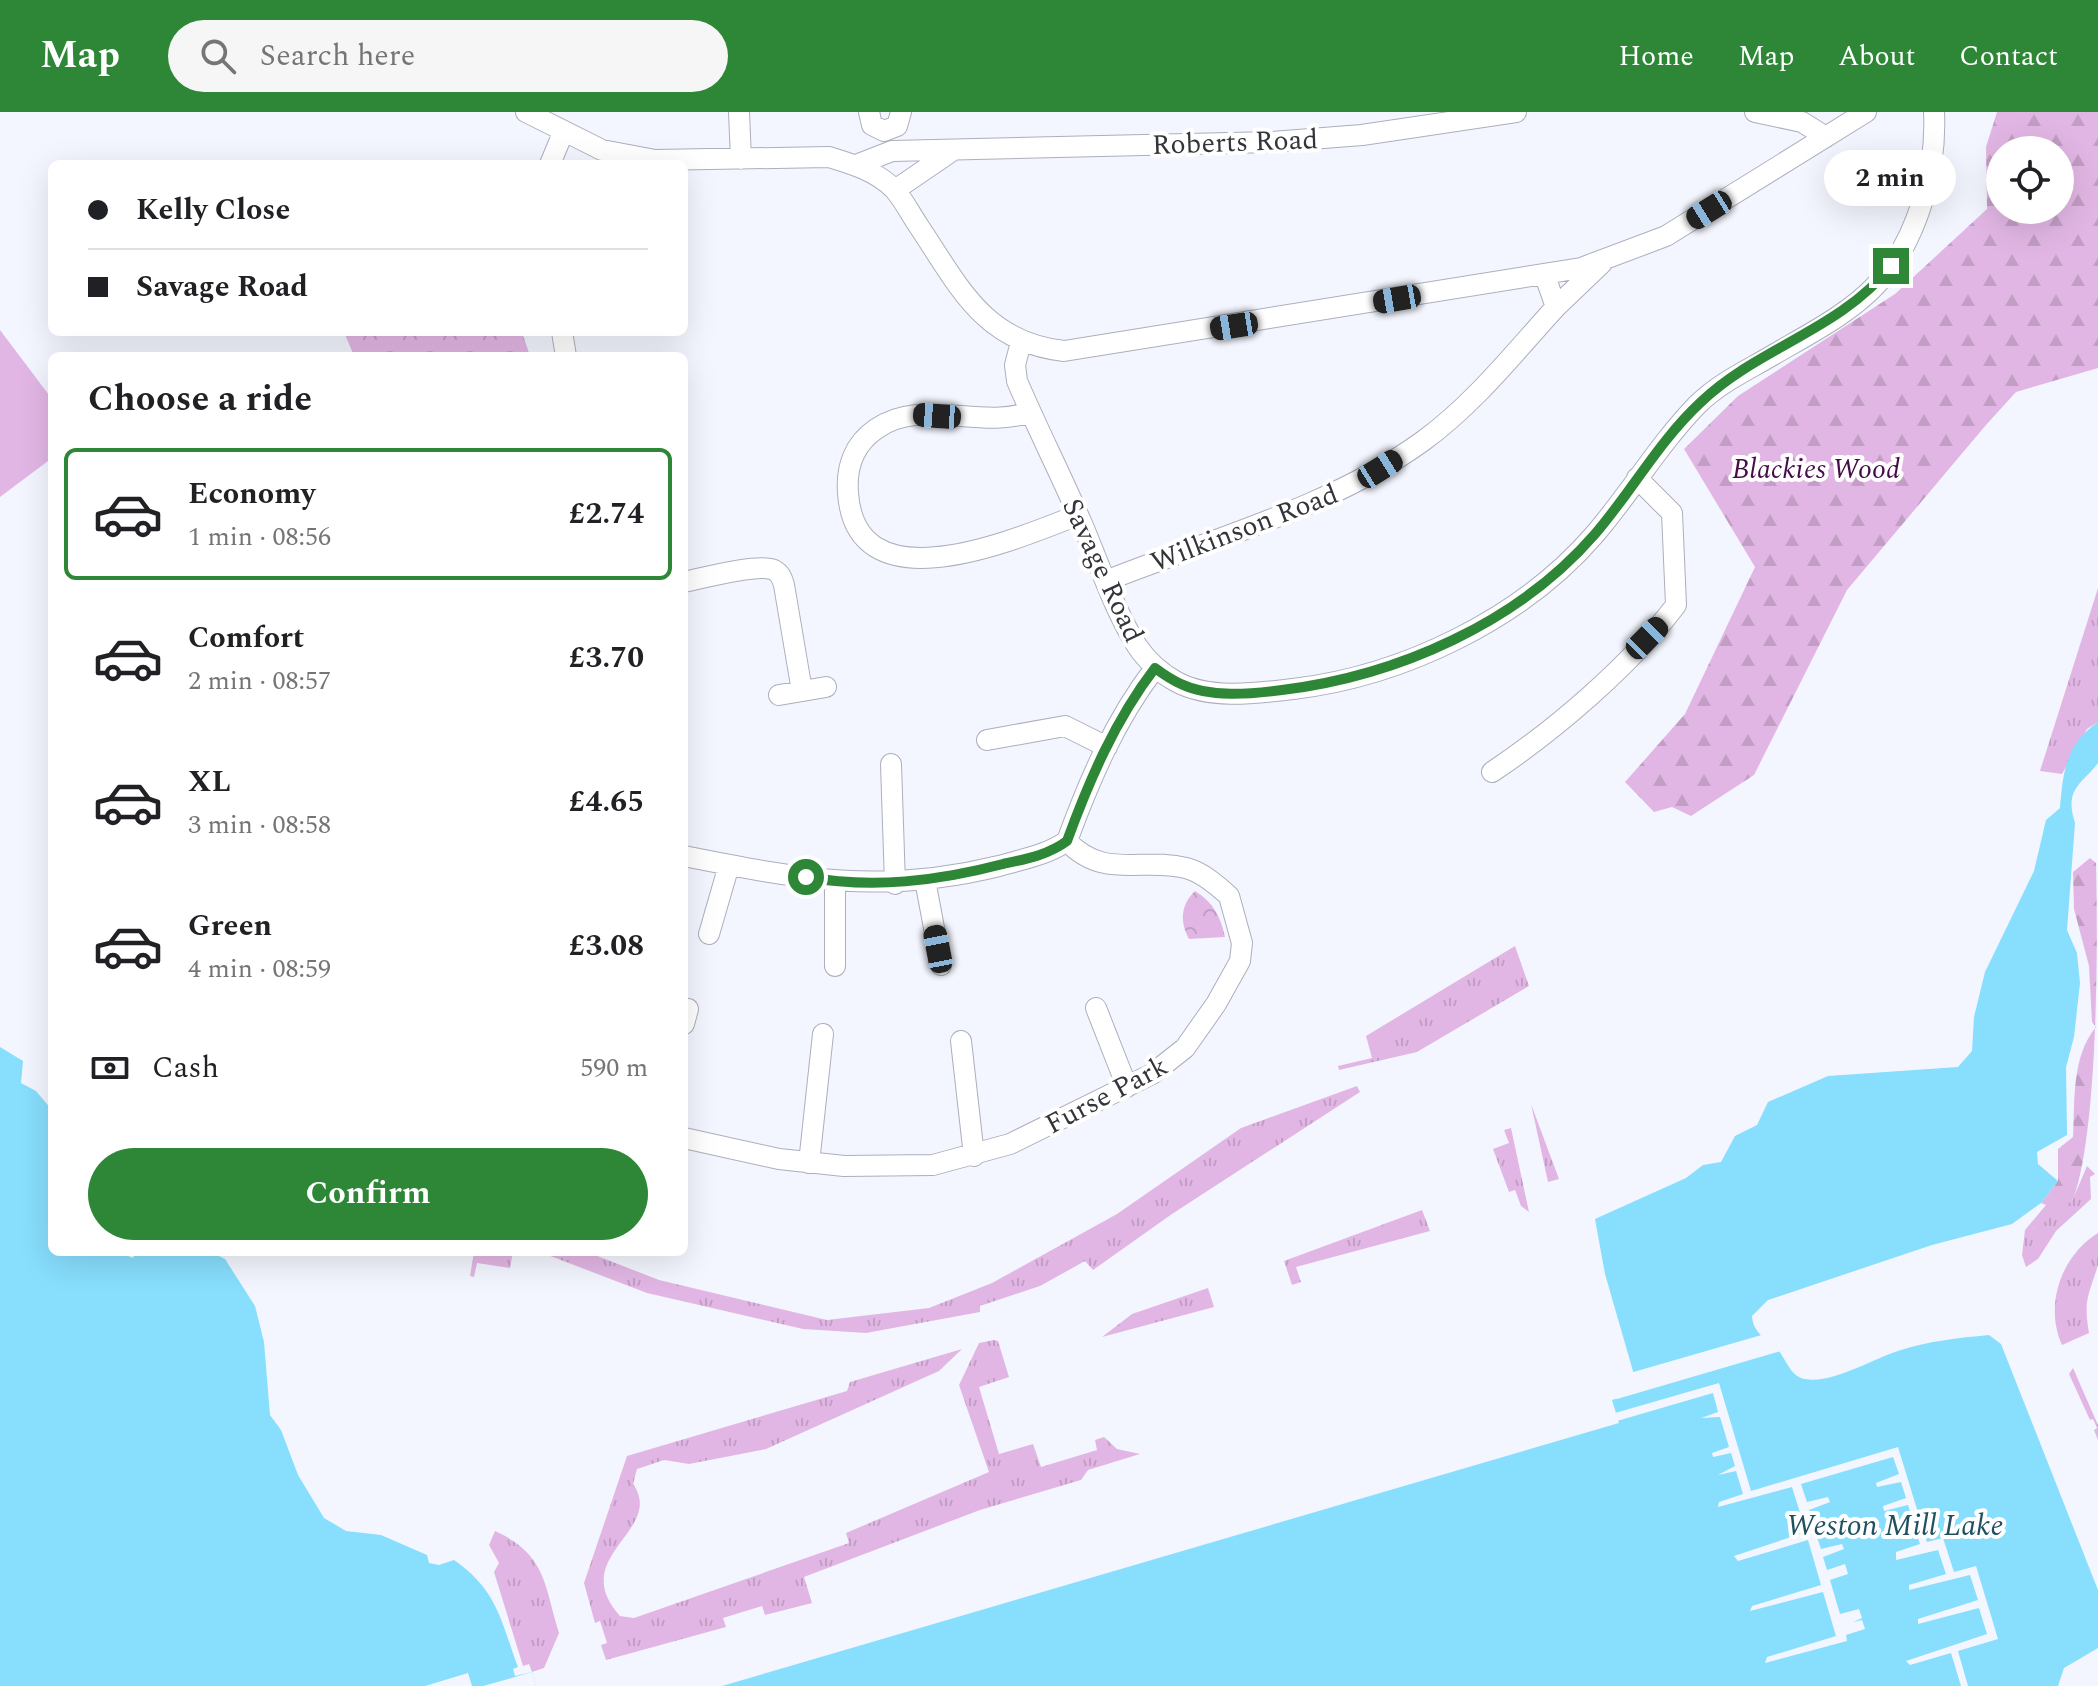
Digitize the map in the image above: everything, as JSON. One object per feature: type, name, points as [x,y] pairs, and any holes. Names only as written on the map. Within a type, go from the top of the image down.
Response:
[{"type":"street","points":[[526,112],[602,150],[655,160],[829,157],[856,165],[895,190],[967,296],[1005,334],[1021,342],[1064,351],[1545,276],[1606,259],[1666,236],[1866,112]]},
{"type":"street","points":[[739,112],[741,159]]},
{"type":"street","name":"Roberts Road","points":[[869,112],[876,128],[884,131],[899,119],[928,148]]},
{"type":"street","name":"Roberts Road","points":[[856,165],[875,154],[928,148],[952,151],[1272,142],[1362,135],[1446,118],[1516,112]]},
{"type":"street","points":[[1755,112],[1802,122],[1826,137]]},
{"type":"street","name":"Savage Road","points":[[1021,342],[1016,373],[1030,412],[1106,581],[1138,646],[1155,668],[1182,685],[1241,693],[1329,684],[1390,667],[1492,618],[1540,585],[1594,535],[1663,443],[1730,377],[1782,350],[1875,287],[1902,249],[1915,220],[1924,191],[1934,112]]},
{"type":"street","points":[[552,160],[563,133]]},
{"type":"street","points":[[895,190],[952,151]]},
{"type":"street","name":"Wilkinson Road","points":[[1106,581],[1363,480],[1424,441],[1461,411],[1556,307],[1606,259]]},
{"type":"street","points":[[1545,276],[1556,307]]},
{"type":"street","points":[[1030,412],[1012,419],[914,414],[876,429],[858,445],[849,464],[849,509],[857,529],[872,545],[887,553],[925,560],[1012,540],[1078,515]]},
{"type":"street","points":[[1492,772],[1541,740],[1632,654],[1676,605],[1672,513],[1637,478]]},
{"type":"street","points":[[688,581],[757,569],[771,568],[778,572],[784,585],[802,691]]},
{"type":"street","points":[[688,857],[835,882],[895,884],[1054,851],[1067,841],[1131,699],[1155,668]]},
{"type":"street","points":[[779,695],[826,687]]},
{"type":"street","points":[[987,740],[1065,726],[1107,747]]},
{"type":"street","points":[[891,764],[895,884]]},
{"type":"street","name":"Furse Park","points":[[688,1139],[809,1163],[933,1165],[1010,1144],[1171,1062],[1198,1033],[1240,961],[1242,943],[1229,896],[1196,873],[1164,866],[1111,866],[1080,855],[1067,841]]},
{"type":"street","points":[[709,934],[729,865]]},
{"type":"street","points":[[925,880],[941,965]]},
{"type":"street","points":[[835,882],[835,966]]},
{"type":"street","points":[[1096,1008],[1127,1087]]},
{"type":"street","points":[[809,1163],[823,1034]]},
{"type":"street","points":[[961,1041],[974,1156]]},
{"type":"green space","name":"Blackies Wood","points":[[1997,112],[2098,112],[2098,368],[2016,392],[1986,425],[1847,590],[1754,775],[1691,816],[1672,807],[1654,812],[1625,782],[1685,714],[1755,567],[1684,449],[1738,396],[1895,294],[1986,210],[1986,224],[2074,224],[2074,136],[1989,136]]},
{"type":"green space","points":[[0,330],[48,394],[48,461],[0,497]]},
{"type":"green space","points":[[346,336],[523,336],[529,352],[352,352]]},
{"type":"green space","points":[[2098,588],[2098,722],[2087,729],[2062,774],[2040,771]]},
{"type":"green space","points":[[2090,858],[2096,863],[2095,1026],[2092,1022],[2089,966],[2074,909],[2073,872]]},
{"type":"green space","points":[[1195,891],[1215,911],[1225,937],[1189,939],[1183,914],[1186,902]]},
{"type":"green space","points":[[1515,946],[1529,986],[1417,1052],[1339,1070],[1338,1066],[1372,1058],[1366,1036]]},
{"type":"green space","points":[[2095,1029],[2088,1127],[2074,1197],[2042,1224],[2025,1230],[2046,1205],[2041,1203],[2058,1181],[2058,1149],[2073,1137],[2078,1066]]},
{"type":"green space","points":[[1357,1086],[1360,1092],[1172,1214],[1093,1270],[1085,1261],[1040,1286],[980,1306],[980,1312],[866,1333],[803,1329],[647,1293],[550,1256],[597,1256],[659,1280],[827,1320],[929,1308],[992,1283],[1117,1214],[1241,1128]]},
{"type":"green space","points":[[1531,1104],[1559,1179],[1548,1182]]},
{"type":"green space","points":[[1511,1128],[1529,1212],[1521,1206],[1515,1190],[1509,1192],[1493,1149],[1509,1143],[1504,1130]]},
{"type":"green space","points":[[2087,1166],[2095,1174],[2090,1177],[2091,1199],[2056,1231],[2038,1259],[2026,1267],[2022,1255],[2025,1230],[2033,1229],[2073,1199]]},
{"type":"green space","points":[[1422,1210],[1430,1231],[1296,1267],[1301,1282],[1292,1285],[1284,1261]]},
{"type":"green space","points":[[2098,1233],[2098,1265],[2087,1304],[2089,1333],[2062,1345],[2055,1314],[2059,1283],[2074,1255]]},
{"type":"green space","points":[[473,1256],[512,1256],[510,1268],[477,1263],[474,1277],[470,1276]]},
{"type":"green space","points":[[1208,1288],[1214,1307],[1102,1337],[1132,1314]]},
{"type":"green space","points":[[998,1341],[1009,1377],[979,1387],[999,1454],[1033,1444],[1041,1467],[1097,1450],[1095,1440],[1104,1437],[1117,1449],[1140,1454],[1088,1470],[1081,1480],[980,1510],[804,1577],[812,1603],[765,1615],[762,1606],[723,1618],[726,1627],[606,1660],[601,1645],[607,1643],[600,1621],[595,1623],[584,1583],[627,1456],[847,1391],[850,1382],[962,1349],[939,1371],[766,1449],[689,1464],[664,1460],[637,1469],[633,1484],[640,1501],[637,1516],[609,1560],[604,1577],[606,1595],[620,1616],[634,1618],[849,1543],[846,1533],[989,1472],[959,1385],[979,1343]]},
{"type":"green space","points":[[2073,1368],[2098,1425],[2098,1440],[2094,1430],[2097,1428],[2093,1419],[2090,1420],[2069,1374]]},
{"type":"green space","points":[[495,1531],[512,1540],[534,1560],[546,1585],[559,1633],[544,1668],[532,1672],[529,1664],[523,1666],[494,1572],[499,1563],[489,1545]]},
{"type":"water","name":"Weston Mill Lake","points":[[2098,722],[2098,763],[2076,788],[2072,802],[2075,823],[2067,930],[2077,953],[2080,983],[2074,1037],[2066,1067],[2067,1135],[2037,1152],[2038,1164],[2058,1181],[2041,1203],[2012,1224],[1932,1245],[1768,1300],[1752,1316],[1760,1335],[1777,1349],[1796,1375],[1805,1379],[1827,1378],[1898,1351],[1932,1342],[1989,1335],[2001,1344],[2098,1590],[2098,1648],[2064,1668],[2058,1686],[722,1686],[1619,1423],[1612,1400],[1639,1392],[1605,1274],[1595,1219],[1686,1178],[1703,1165],[1721,1162],[1735,1136],[1757,1125],[1768,1102],[1828,1076],[1958,1067],[1972,1051],[1974,1017],[1985,972],[2034,871],[2046,820],[2060,808],[2068,759],[2087,730]]},
{"type":"water","points":[[0,1047],[23,1061],[21,1083],[36,1091],[48,1105],[48,1256],[219,1256],[225,1259],[255,1306],[264,1342],[270,1415],[281,1430],[298,1475],[324,1518],[346,1531],[381,1535],[427,1555],[429,1563],[439,1565],[454,1560],[480,1583],[496,1607],[518,1667],[513,1669],[515,1676],[532,1672],[536,1686],[0,1686]]},
{"type":"pier","points":[[1765,1334],[1784,1350],[1617,1399],[1616,1395],[1634,1390],[1630,1373]]},
{"type":"pier","points":[[1719,1383],[1751,1491],[1898,1447],[1927,1542],[1943,1538],[1954,1572],[1976,1566],[1998,1639],[1958,1651],[1968,1686],[1961,1686],[1951,1653],[1910,1665],[1906,1661],[1987,1634],[1979,1608],[1918,1624],[1918,1619],[1978,1600],[1970,1575],[1909,1590],[1909,1585],[1946,1574],[1938,1550],[1896,1560],[1896,1552],[1920,1544],[1915,1529],[1891,1534],[1890,1530],[1913,1521],[1908,1505],[1884,1511],[1883,1506],[1906,1498],[1901,1482],[1877,1487],[1876,1483],[1899,1474],[1893,1457],[1801,1484],[1807,1502],[1828,1497],[1830,1502],[1809,1510],[1814,1526],[1835,1521],[1836,1525],[1816,1534],[1821,1549],[1842,1544],[1844,1549],[1823,1557],[1827,1570],[1845,1564],[1848,1574],[1830,1580],[1840,1614],[1859,1609],[1862,1618],[1853,1622],[1862,1620],[1865,1629],[1846,1635],[1847,1641],[1765,1663],[1767,1657],[1836,1636],[1823,1592],[1750,1611],[1752,1606],[1821,1585],[1808,1540],[1738,1561],[1734,1556],[1806,1532],[1792,1487],[1718,1507],[1719,1502],[1743,1494],[1736,1471],[1718,1475],[1735,1466],[1731,1453],[1713,1457],[1712,1453],[1729,1447],[1720,1417],[1701,1418],[1718,1412],[1713,1393],[1617,1421],[1615,1413]]},
{"type":"pier","points":[[532,1672],[536,1686],[483,1686],[515,1677]]},
{"type":"pier","points":[[468,1673],[472,1686],[425,1686]]},
{"type":"route","points":[[806,877],[835,882],[895,884],[982,870],[1054,851],[1067,841],[1131,699],[1155,668],[1182,685],[1208,691],[1260,693],[1329,684],[1390,667],[1492,618],[1540,585],[1594,535],[1663,443],[1701,402],[1730,377],[1771,356],[1853,304],[1875,287],[1891,266]]}]
